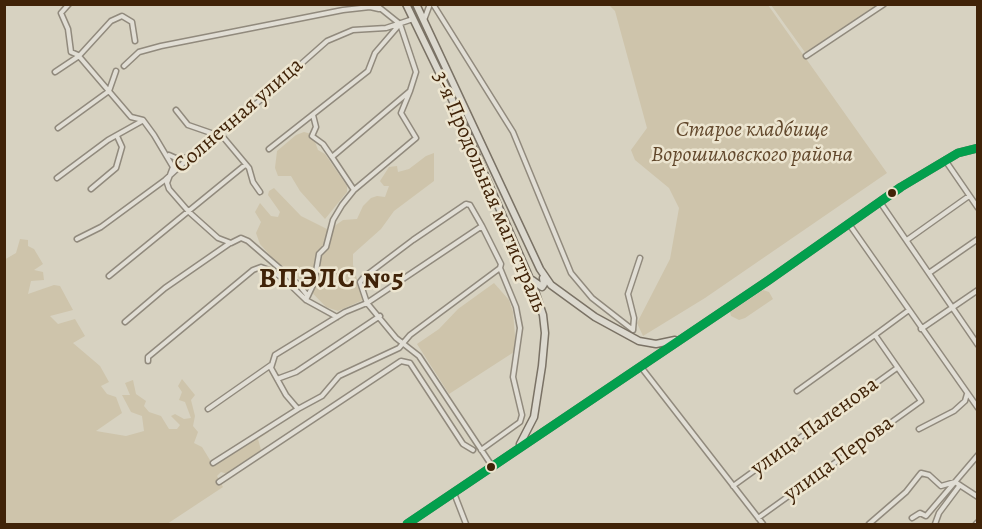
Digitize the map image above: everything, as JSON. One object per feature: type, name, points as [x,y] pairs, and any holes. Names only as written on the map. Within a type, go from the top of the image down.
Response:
[{"type":"highway","name":"3-я Продольная магистраль","points":[[406,4],[450,95],[538,298],[544,333],[534,417],[527,436],[515,451]]},
{"type":"highway","name":"3-я Продольная магистраль","points":[[416,4],[540,269],[555,290],[647,343]]},
{"type":"highway","points":[[407,525],[880,202],[945,160],[958,153],[978,148]]},
{"type":"highway","points":[[528,275],[538,286],[543,286],[540,269]]},
{"type":"highway","points":[[538,298],[545,287],[555,290]]},
{"type":"highway","points":[[647,343],[662,344],[681,339]]},
{"type":"highway","points":[[647,343],[654,351],[652,359]]},
{"type":"highway","points":[[534,417],[536,426],[543,431]]},
{"type":"street","points":[[69,4],[61,13],[68,29],[71,52],[79,56],[131,117],[143,120],[167,154],[173,167],[167,183],[169,189],[189,213],[218,238],[231,243]]},
{"type":"street","points":[[306,300],[314,283],[319,254],[326,247],[333,220],[354,190],[417,138],[401,113],[416,72],[400,24],[375,4]]},
{"type":"street","points":[[424,21],[432,4]]},
{"type":"street","points":[[432,4],[513,132],[571,273],[592,298],[631,333]]},
{"type":"street","points":[[806,56],[884,4]]},
{"type":"street","points":[[124,66],[139,52],[160,46],[343,10],[370,7],[379,9]]},
{"type":"street","points":[[55,72],[79,56],[111,21],[122,16],[132,22],[135,41]]},
{"type":"street","name":"Солнечная улица","points":[[77,239],[101,227],[170,176],[216,133],[256,103],[327,41],[353,30],[386,28],[413,19]]},
{"type":"street","points":[[269,149],[368,70],[375,53],[400,24]]},
{"type":"street","points":[[58,128],[109,92],[116,71]]},
{"type":"street","points":[[332,157],[410,91]]},
{"type":"street","points":[[176,110],[188,125],[216,133],[249,168],[253,183],[260,192]]},
{"type":"street","points":[[313,115],[315,127],[312,136],[323,144],[354,190]]},
{"type":"street","points":[[57,178],[143,120]]},
{"type":"street","points":[[91,189],[116,168],[122,147],[117,136]]},
{"type":"street","points":[[167,154],[178,159],[191,156]]},
{"type":"street","points":[[945,160],[978,208]]},
{"type":"street","points":[[110,276],[245,165]]},
{"type":"street","points":[[907,240],[969,196]]},
{"type":"street","points":[[880,202],[977,344]]},
{"type":"street","points":[[482,450],[520,422],[522,415],[513,377],[520,328],[516,307],[500,268],[501,264],[470,205],[456,210],[360,282],[368,303],[402,342],[419,356],[492,466]]},
{"type":"street","points":[[849,224],[978,408]]},
{"type":"street","points":[[208,409],[272,364],[275,355],[337,318],[368,303],[482,226]]},
{"type":"street","points":[[125,322],[165,288],[241,238],[299,285],[307,295],[306,300]]},
{"type":"street","points":[[929,273],[978,239]]},
{"type":"street","points":[[631,333],[634,318],[628,294],[640,258]]},
{"type":"street","points":[[148,361],[148,357],[254,270],[261,267],[283,278],[306,300],[337,318]]},
{"type":"street","points":[[213,463],[322,396],[339,376],[389,355],[399,348],[402,342],[500,268]]},
{"type":"street","points":[[921,329],[978,290]]},
{"type":"street","points":[[797,391],[909,310]]},
{"type":"street","points":[[277,379],[296,372],[380,316]]},
{"type":"street","points":[[874,335],[897,368]]},
{"type":"street","points":[[219,482],[401,361],[410,363],[463,444],[473,450]]},
{"type":"street","points":[[272,364],[277,379],[298,409]]},
{"type":"street","points":[[641,366],[763,525]]},
{"type":"street","name":"улица Перова","points":[[758,518],[921,401],[897,368]]},
{"type":"street","name":"улица Паленова","points":[[733,486],[897,368]]},
{"type":"street","points":[[919,429],[954,411],[965,401],[967,394]]},
{"type":"street","points":[[912,518],[920,513],[926,516],[978,455]]},
{"type":"street","points":[[869,525],[906,492],[921,473],[929,475],[940,486],[955,482],[978,497]]},
{"type":"street","points":[[935,525],[939,513],[960,485]]},
{"type":"street","points":[[454,493],[466,525]]},
{"type":"green space","name":"Старое кладбище Ворошиловского района","points":[[609,5],[768,5],[887,173],[705,298],[643,336],[637,323],[670,259],[679,208],[669,188],[635,160],[631,150],[647,128],[615,11]]},
{"type":"green space","points":[[771,5],[878,5],[807,55]]},
{"type":"green space","points":[[304,132],[312,134],[318,150],[325,154],[347,186],[347,192],[325,219],[300,191],[291,176],[278,176],[275,168],[277,151],[296,135]]},
{"type":"green space","points":[[434,153],[434,181],[394,211],[381,229],[353,254],[353,265],[363,300],[338,311],[326,307],[290,270],[276,262],[260,244],[256,233],[261,222],[255,212],[260,203],[271,216],[278,217],[280,212],[268,195],[269,191],[274,188],[301,216],[329,230],[343,220],[357,219],[363,206],[371,198],[385,197],[389,186],[384,186],[380,181],[389,167],[397,166],[398,172],[409,169]]},
{"type":"green space","points":[[20,239],[28,240],[28,246],[34,249],[43,264],[34,270],[43,272],[44,280],[31,281],[28,294],[54,285],[60,286],[73,310],[50,316],[58,324],[75,319],[85,336],[73,343],[100,366],[109,382],[101,386],[107,394],[116,397],[122,413],[96,431],[126,436],[144,431],[142,416],[131,412],[122,395],[130,395],[125,383],[133,380],[136,394],[146,401],[144,406],[149,412],[161,416],[169,429],[177,429],[180,425],[171,416],[175,414],[184,419],[191,418],[185,402],[179,400],[182,392],[178,386],[182,379],[195,395],[191,400],[195,416],[193,426],[198,432],[194,443],[202,447],[213,465],[266,429],[269,432],[258,439],[261,450],[255,457],[228,474],[221,472],[217,476],[223,487],[167,524],[5,524],[4,260],[16,253]]},
{"type":"green space","points":[[494,283],[509,300],[513,312],[516,348],[514,352],[449,394],[417,344],[439,329],[458,309]]},
{"type":"green space","points":[[763,290],[769,292],[773,299],[745,318],[739,320],[731,316],[730,312]]},
{"type":"transit line","points":[[407,524],[769,280],[901,187],[958,153],[978,148]]},
{"type":"district","name":"ВПЭЛС №5","points":[[332,280]]}]
